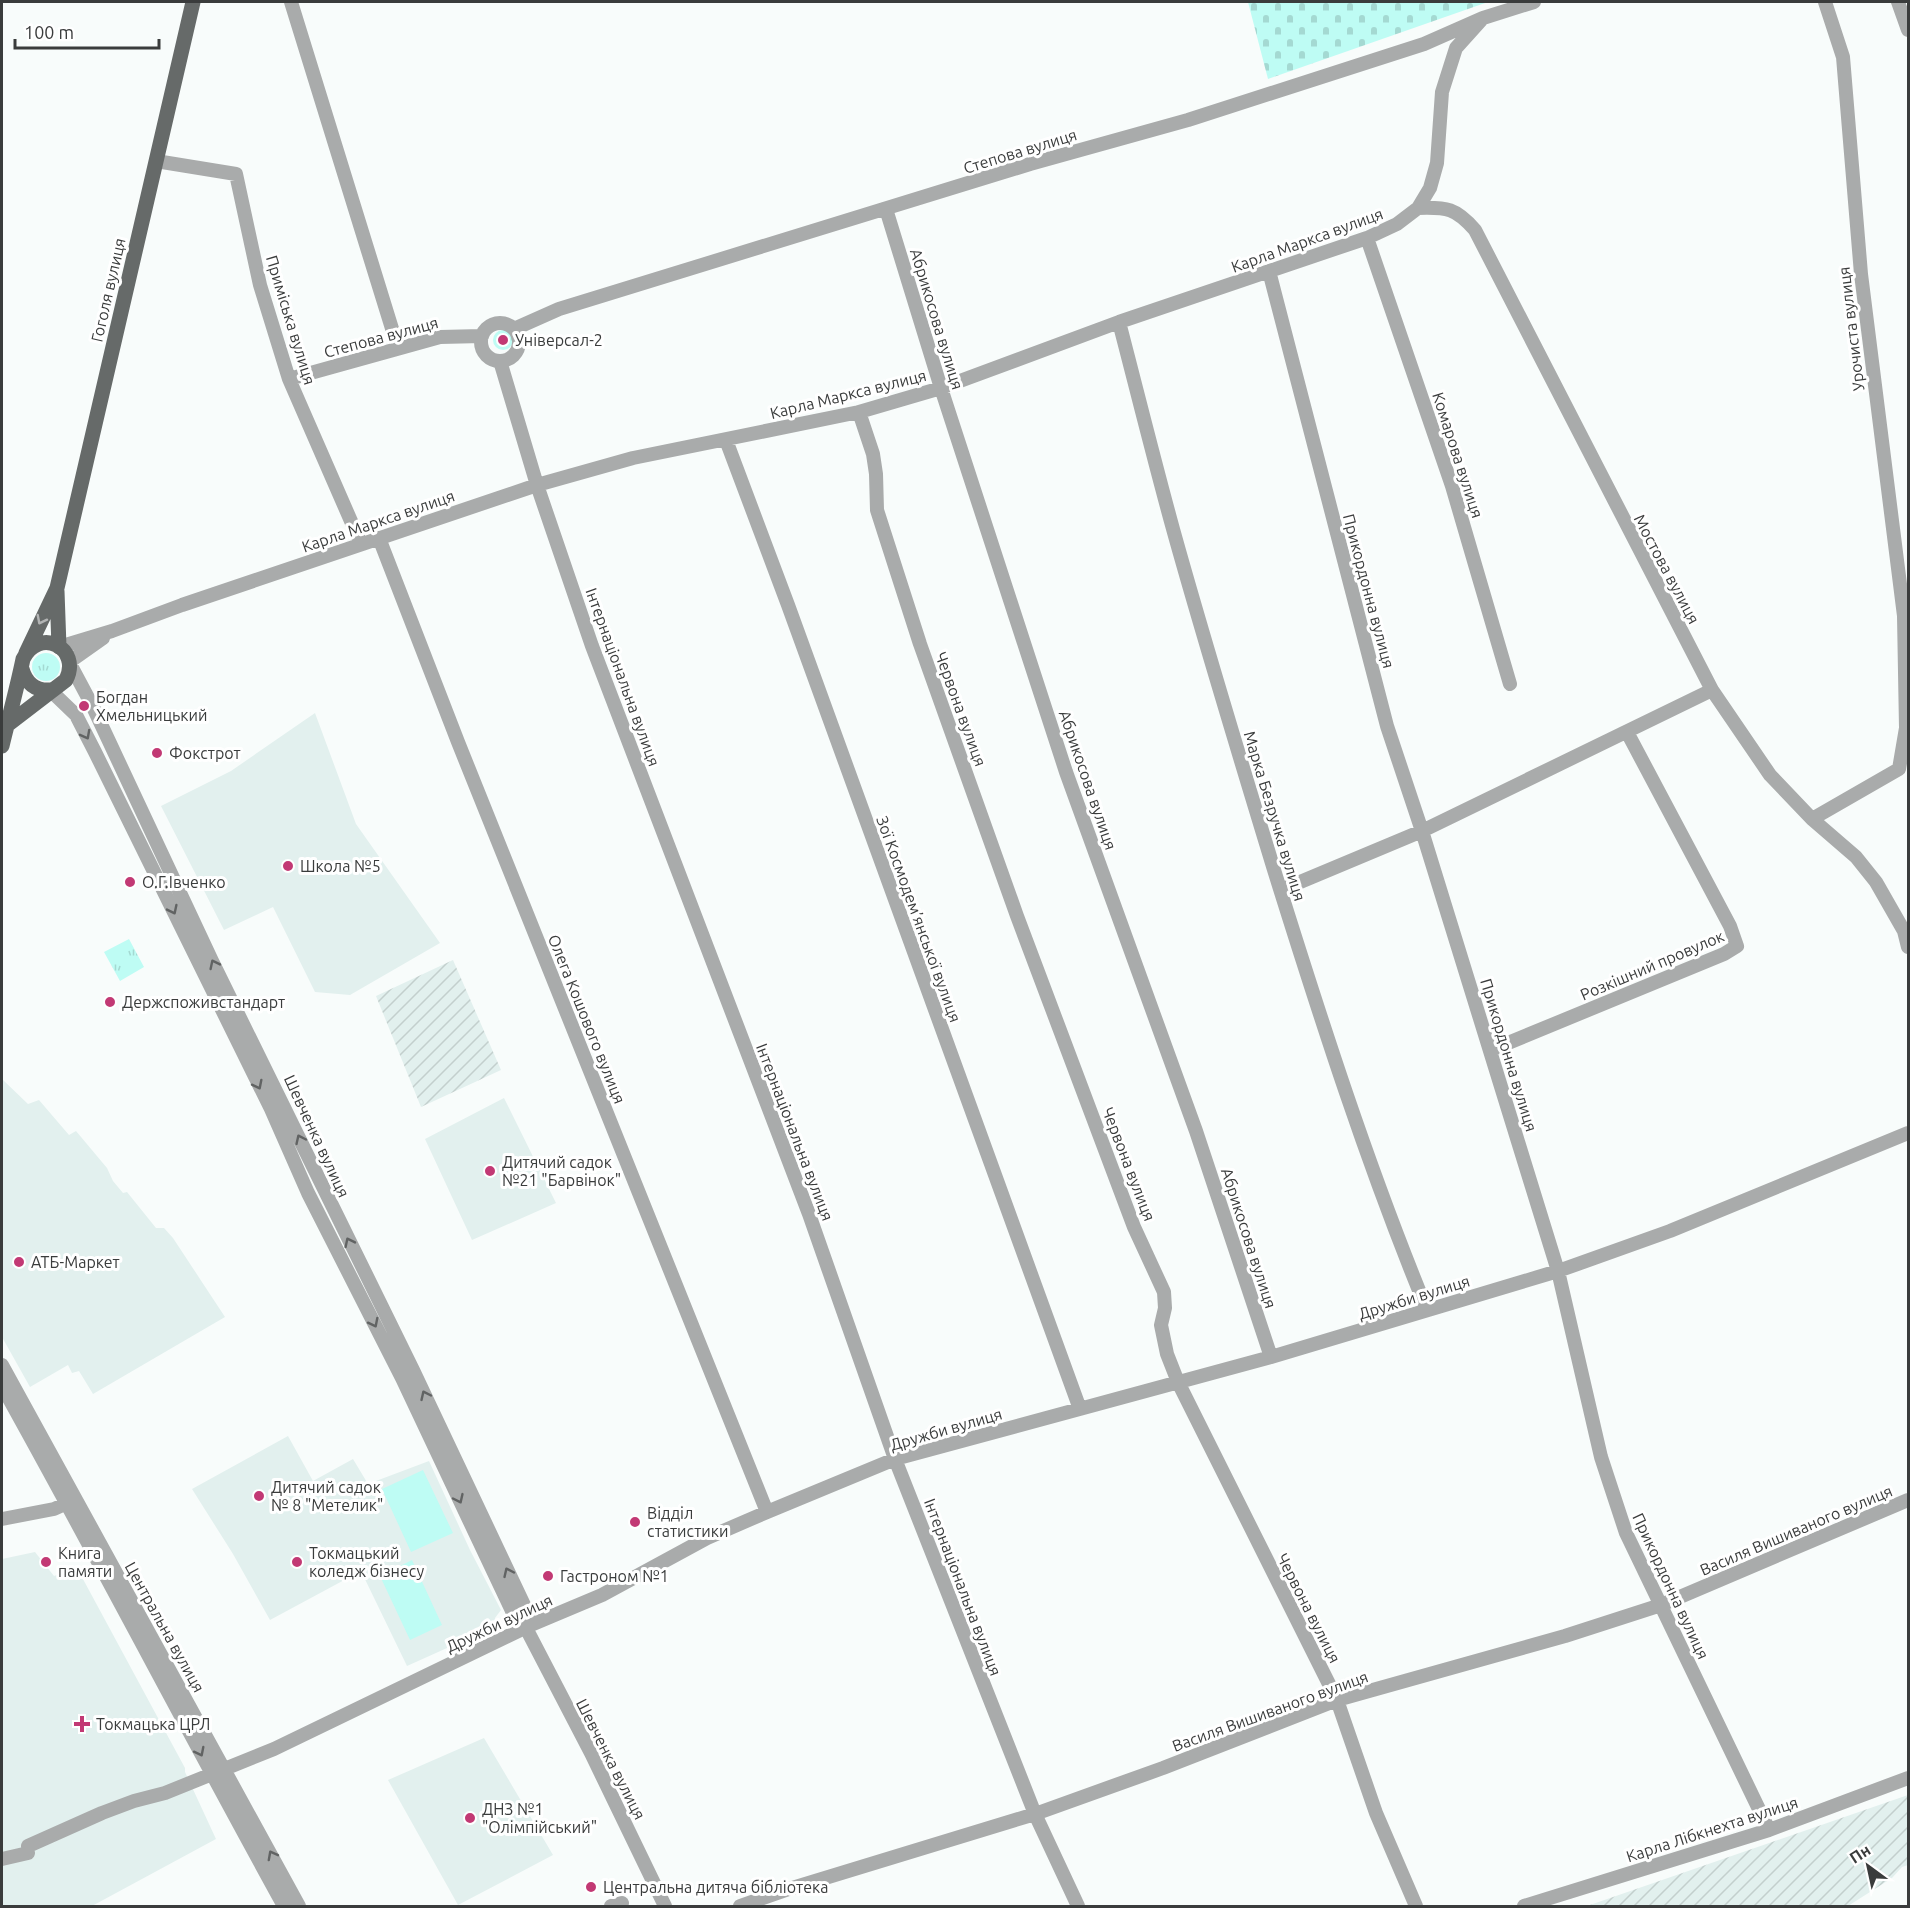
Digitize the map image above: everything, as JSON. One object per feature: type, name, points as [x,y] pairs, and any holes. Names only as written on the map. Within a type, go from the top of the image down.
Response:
[{"type":"main road","name":"Гоголя вулиця","points":[[2,746],[26,653],[57,588],[193,2]]},
{"type":"main road","name":"Гоголя вулиця","points":[[57,588],[59,646]]},
{"type":"main road","points":[[22,669],[24,677],[32,686],[44,691],[62,685],[69,674],[68,656],[59,646],[48,642],[41,643],[30,648],[26,653]]},
{"type":"main road","points":[[6,726],[50,690]]},
{"type":"street","points":[[291,2],[398,348]]},
{"type":"street","name":"Степова вулиця","points":[[514,329],[559,309],[1030,164],[1188,120],[1342,71],[1424,44],[1483,18],[1534,2]]},
{"type":"street","name":"Урочиста вулиця","points":[[1812,819],[1899,769],[1906,728],[1906,615],[1861,274],[1843,57],[1826,2]]},
{"type":"street","points":[[1898,2],[1908,30]]},
{"type":"street","name":"Карла Маркса вулиця","points":[[59,646],[112,632],[182,605],[537,485],[633,458],[859,412],[941,388],[1119,322],[1367,238],[1397,224],[1418,208],[1430,188],[1437,163],[1442,92],[1456,48],[1483,18]]},
{"type":"street","name":"Приміська вулиця","points":[[156,161],[236,174],[260,285],[289,379],[361,544]]},
{"type":"street","name":"Мостова вулиця","points":[[1418,208],[1451,209],[1475,230],[1712,690],[1770,775],[1812,819],[1856,857],[1876,882],[1904,931],[1908,947]]},
{"type":"street","name":"Абрикосова вулиця","points":[[886,209],[941,388],[1066,772],[1196,1131],[1271,1357]]},
{"type":"street","name":"Комарова вулиця","points":[[1367,238],[1452,486],[1510,684]]},
{"type":"street","name":"Прикордонна вулиця","points":[[1269,271],[1387,726],[1491,1050],[1558,1270],[1601,1457],[1626,1533],[1769,1830]]},
{"type":"street","name":"Марка Безручка вулиця","points":[[1119,322],[1172,527],[1224,708],[1345,1091],[1393,1226],[1428,1310]]},
{"type":"street","points":[[503,323],[514,329],[519,348],[511,358],[494,360],[484,353],[482,336],[490,326],[503,323]]},
{"type":"street","name":"Степова вулиця","points":[[289,379],[440,337],[482,336]]},
{"type":"street","name":"Інтернаціональна вулиця","points":[[500,361],[537,485],[592,646],[805,1203],[895,1459],[1035,1814],[1078,1906]]},
{"type":"street","name":"Червона вулиця","points":[[859,412],[873,454],[877,510],[920,644],[1025,938],[1134,1227],[1164,1292],[1165,1308],[1161,1325],[1167,1354],[1178,1382],[1337,1700],[1376,1813],[1416,1906]]},
{"type":"street","name":"Зої Космодем’янської вулиця","points":[[726,440],[1080,1409]]},
{"type":"street","name":"Олега Кошового вулиця","points":[[379,538],[471,775],[767,1512]]},
{"type":"street","name":"Карла Маркса вулиця","points":[[69,662],[112,632]]},
{"type":"street","name":"Шевченка вулиця","points":[[69,662],[232,1000],[353,1268]]},
{"type":"street","name":"Шевченка вулиця","points":[[50,690],[76,715],[271,1109],[308,1193],[412,1370],[527,1628],[665,1906]]},
{"type":"street","points":[[1281,890],[1422,831],[1551,766],[1628,732],[1712,690]]},
{"type":"street","name":"Розкішний провулок","points":[[1491,1050],[1724,954],[1737,946],[1730,926],[1628,732]]},
{"type":"street","points":[[219,1006],[232,1000]]},
{"type":"street","name":"Дружби вулиця","points":[[2,1859],[28,1850],[102,1813],[165,1793],[274,1749],[527,1628],[602,1595],[707,1538],[895,1459],[1271,1357],[1558,1270],[1670,1231],[1908,1133]]},
{"type":"street","name":"Центральна вулиця","points":[[2,1365],[65,1504],[149,1654],[284,1906]]},
{"type":"street","name":"Центральна вулиця","points":[[2,1386],[35,1436],[225,1767],[299,1906]]},
{"type":"street","name":"Василя Вишиваного вулиця","points":[[740,1906],[789,1888],[1035,1814],[1163,1768],[1337,1700],[1565,1636],[1661,1605],[1908,1500]]},
{"type":"street","points":[[2,1519],[54,1509],[65,1504]]},
{"type":"street","name":"Карла Лібкнехта вулиця","points":[[1524,1906],[1769,1830],[1908,1778]]},
{"type":"shaded area","name":"Школа №5","points":[[315,713],[356,824],[440,943],[350,995],[315,992],[273,907],[224,930],[161,806],[231,771]]},
{"type":"shaded area","points":[[453,960],[501,1070],[421,1107],[376,996]]},
{"type":"shaded area","points":[[2,1079],[28,1104],[39,1100],[69,1135],[76,1131],[107,1168],[113,1181],[123,1193],[127,1192],[156,1228],[164,1228],[173,1238],[225,1317],[93,1394],[79,1371],[72,1373],[68,1365],[30,1387],[2,1337]]},
{"type":"shaded area","name":"Дитячий садок №21 \"Барвінок\"","points":[[504,1098],[556,1203],[472,1240],[425,1139]]},
{"type":"shaded area","points":[[288,1436],[313,1481],[353,1459],[368,1484],[429,1461],[470,1550],[501,1610],[495,1618],[496,1626],[407,1666],[361,1571],[270,1620],[233,1554],[192,1489]]},
{"type":"shaded area","name":"Токмацька ЦРЛ","points":[[35,1552],[54,1576],[77,1568],[185,1768],[216,1839],[92,1906],[2,1906],[2,1559]]},
{"type":"shaded area","name":"ДНЗ №1 \"Олімпійський\"","points":[[484,1738],[553,1855],[458,1905],[388,1780]]},
{"type":"shaded area","points":[[1908,1795],[1908,1865],[1848,1906],[1587,1906]]},
{"type":"green space","points":[[1248,2],[1488,2],[1268,79]]},
{"type":"green space","points":[[503,330],[510,333],[513,340],[510,347],[503,350],[496,347],[493,340],[496,333]]},
{"type":"green space","points":[[46,653],[56,657],[60,667],[56,677],[46,681],[36,677],[32,667],[36,657]]},
{"type":"green space","points":[[129,939],[144,967],[120,981],[104,952]]},
{"type":"green space","points":[[423,1470],[453,1533],[411,1552],[382,1489]]},
{"type":"green space","points":[[412,1560],[442,1625],[410,1640],[380,1576]]},
{"type":"place","name":"Універсал-2","points":[[503,340]]},
{"type":"place","name":"Богдан Хмельницький","points":[[84,706]]},
{"type":"place","name":"Фокстрот","points":[[157,753]]},
{"type":"place","name":"Школа №5","points":[[288,866]]},
{"type":"place","name":"О.Г.Івченко","points":[[130,882]]},
{"type":"place","name":"Держспоживстандарт","points":[[110,1002]]},
{"type":"place","name":"Дитячий садок №21 \"Барвінок\"","points":[[490,1171]]},
{"type":"place","name":"АТБ-Маркет","points":[[19,1262]]},
{"type":"place","name":"Дитячий садок № 8 \"Метелик\"","points":[[259,1496]]},
{"type":"place","name":"Відділ статистики","points":[[635,1522]]},
{"type":"place","name":"Книга памяти","points":[[46,1562]]},
{"type":"place","name":"Токмацький коледж бізнесу","points":[[297,1562]]},
{"type":"place","name":"Гастроном №1","points":[[548,1576]]},
{"type":"place","name":"Токмацька ЦРЛ","points":[[82,1724]]},
{"type":"place","name":"ДНЗ №1 \"Олімпійський\"","points":[[470,1818]]},
{"type":"place","name":"Центральна дитяча бібліотека","points":[[591,1887]]}]
